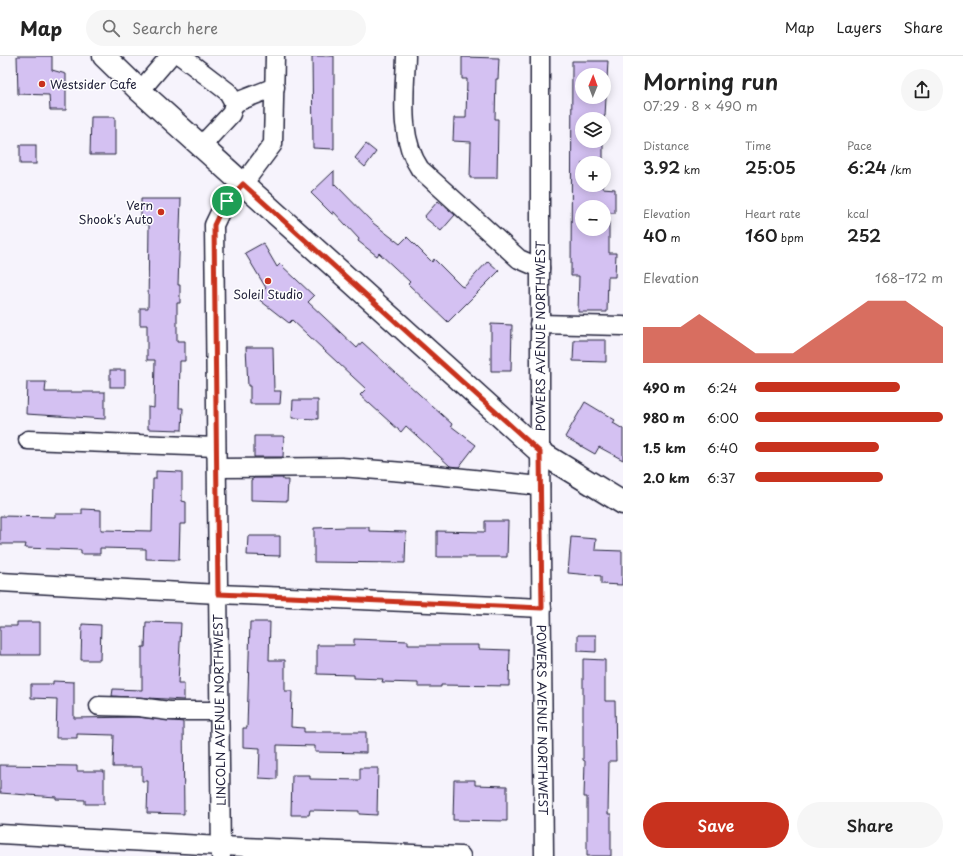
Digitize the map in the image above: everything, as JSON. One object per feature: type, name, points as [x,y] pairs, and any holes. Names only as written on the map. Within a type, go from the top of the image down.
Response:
[{"type":"main road","points":[[109,58],[140,91],[540,452],[623,503]]},
{"type":"street","points":[[140,91],[170,56]]},
{"type":"street","points":[[181,56],[228,92],[234,102],[231,114],[202,146]]},
{"type":"street","name":"LINCOLN AVENUE NORTHWEST","points":[[221,851],[214,225],[224,204],[243,184],[273,144],[275,56]]},
{"type":"street","points":[[406,56],[405,117],[412,156],[420,169],[519,259],[540,268]]},
{"type":"street","name":"POWERS AVENUE NORTHWEST","points":[[540,56],[540,486],[544,856]]},
{"type":"street","points":[[234,102],[274,87]]},
{"type":"street","points":[[540,324],[623,326]]},
{"type":"street","points":[[28,440],[216,447]]},
{"type":"street","points":[[217,468],[341,467],[540,486]]},
{"type":"street","points":[[0,582],[218,594],[542,608]]},
{"type":"street","points":[[99,706],[139,707],[169,711],[220,711]]},
{"type":"street","points":[[0,834],[221,851],[460,856]]},
{"type":"building","name":"Westsider Cafe","points":[[17,56],[52,56],[52,70],[66,74],[66,110],[50,110],[49,95],[18,94]]},
{"type":"building","points":[[312,56],[334,56],[334,149],[313,148]]},
{"type":"building","points":[[462,57],[499,58],[498,79],[496,79],[495,119],[498,119],[497,178],[470,178],[471,142],[453,141],[454,118],[466,118],[467,79],[462,79]]},
{"type":"building","points":[[572,61],[608,61],[608,68],[575,68],[575,104],[606,104],[605,112],[575,112],[575,148],[603,148],[603,156],[575,156],[575,192],[611,192],[611,189],[615,189],[615,213],[611,213],[611,200],[575,200],[575,236],[609,236],[609,253],[616,253],[615,277],[608,277],[607,312],[578,312],[579,276],[571,276]]},
{"type":"building","points":[[91,117],[115,117],[115,155],[90,155]]},
{"type":"building","points":[[366,144],[376,152],[365,167],[355,158]]},
{"type":"building","points":[[20,145],[36,145],[36,164],[20,164]]},
{"type":"building","points":[[334,171],[334,185],[335,184],[373,223],[400,244],[407,237],[432,262],[434,259],[461,286],[464,287],[488,261],[499,271],[448,322],[408,284],[410,282],[379,253],[377,256],[358,241],[359,239],[333,211],[333,215],[311,193]]},
{"type":"building","points":[[141,199],[181,199],[178,285],[180,285],[180,303],[177,303],[177,341],[185,341],[185,361],[180,361],[179,408],[183,408],[182,430],[148,429],[148,407],[154,408],[155,360],[147,360],[147,325],[140,325],[140,308],[148,308],[149,224],[141,224]]},
{"type":"building","points":[[438,201],[455,215],[441,231],[424,217]]},
{"type":"building","points":[[263,243],[277,267],[280,264],[314,296],[308,302],[357,348],[362,342],[452,424],[451,426],[476,445],[459,467],[450,466],[406,426],[401,432],[360,395],[366,389],[292,320],[289,323],[257,298],[266,288],[245,253]]},
{"type":"building","points":[[491,324],[512,325],[511,371],[491,371]]},
{"type":"building","points":[[574,340],[606,340],[606,362],[573,361]]},
{"type":"building","points":[[246,347],[273,347],[274,391],[281,391],[280,404],[250,404],[250,386],[248,386]]},
{"type":"building","points":[[110,370],[125,370],[125,387],[110,387]]},
{"type":"building","points":[[27,382],[46,382],[45,392],[105,392],[105,419],[26,414]]},
{"type":"building","points":[[293,400],[318,400],[318,419],[292,418]]},
{"type":"building","points":[[585,402],[615,420],[613,423],[623,429],[623,460],[599,447],[595,454],[565,437]]},
{"type":"building","points":[[254,436],[284,436],[283,457],[254,457]]},
{"type":"building","points":[[156,471],[182,472],[182,501],[186,502],[186,524],[180,524],[179,560],[146,559],[146,549],[100,548],[100,554],[81,554],[81,550],[25,548],[26,544],[0,544],[0,516],[55,517],[55,514],[82,514],[82,509],[101,510],[101,530],[152,531],[153,479],[156,479]]},
{"type":"building","points":[[254,478],[283,478],[283,480],[288,480],[287,501],[251,500],[251,480]]},
{"type":"building","points":[[485,521],[508,521],[507,557],[437,557],[437,531],[485,532]]},
{"type":"building","points":[[369,527],[369,531],[406,532],[405,563],[314,562],[314,528]]},
{"type":"building","points":[[248,536],[280,536],[280,556],[247,555]]},
{"type":"building","points":[[571,537],[596,539],[595,550],[622,551],[622,585],[601,584],[601,576],[568,573]]},
{"type":"building","points":[[17,622],[40,622],[40,655],[0,655],[0,626],[17,626]]},
{"type":"building","points":[[146,622],[181,623],[178,684],[184,684],[184,700],[112,696],[113,689],[142,690],[142,647],[145,647]]},
{"type":"building","points":[[250,622],[270,622],[269,660],[285,660],[285,691],[292,691],[291,727],[304,728],[304,732],[366,732],[366,753],[315,752],[315,746],[277,745],[277,779],[259,778],[260,748],[243,747],[243,728],[247,728]]},
{"type":"building","points":[[82,624],[101,625],[100,660],[81,660]]},
{"type":"building","points":[[578,635],[596,635],[596,652],[578,651]]},
{"type":"building","points":[[354,639],[408,641],[408,645],[479,645],[479,649],[510,650],[509,686],[441,685],[441,687],[418,687],[418,683],[382,682],[383,679],[354,678],[354,675],[317,674],[317,645],[354,645]]},
{"type":"building","points":[[583,659],[605,660],[605,701],[615,701],[616,761],[609,761],[608,814],[611,814],[611,856],[587,856],[587,797],[584,797],[585,761],[583,760]]},
{"type":"building","points":[[53,681],[74,682],[74,718],[138,717],[183,722],[184,814],[147,813],[148,781],[142,781],[142,767],[113,767],[114,735],[77,734],[77,738],[56,738],[57,699],[31,698],[31,684],[53,684]]},
{"type":"building","points":[[0,765],[77,766],[77,771],[104,771],[104,804],[85,804],[85,800],[56,799],[56,797],[0,793]]},
{"type":"building","points":[[360,768],[378,768],[377,815],[359,814],[359,811],[310,810],[309,815],[291,815],[292,775],[310,775],[310,779],[360,780]]},
{"type":"building","points":[[454,780],[475,780],[475,785],[507,786],[507,821],[453,820]]},
{"type":"place","name":"Westsider Cafe","points":[[42,84]]},
{"type":"place","name":"Vern Shook's Auto","points":[[161,212]]},
{"type":"place","name":"Soleil Studio","points":[[268,281]]},
{"type":"route","points":[[243,184],[540,452],[542,608],[218,594],[214,225],[224,204],[227,201],[243,184]]}]
